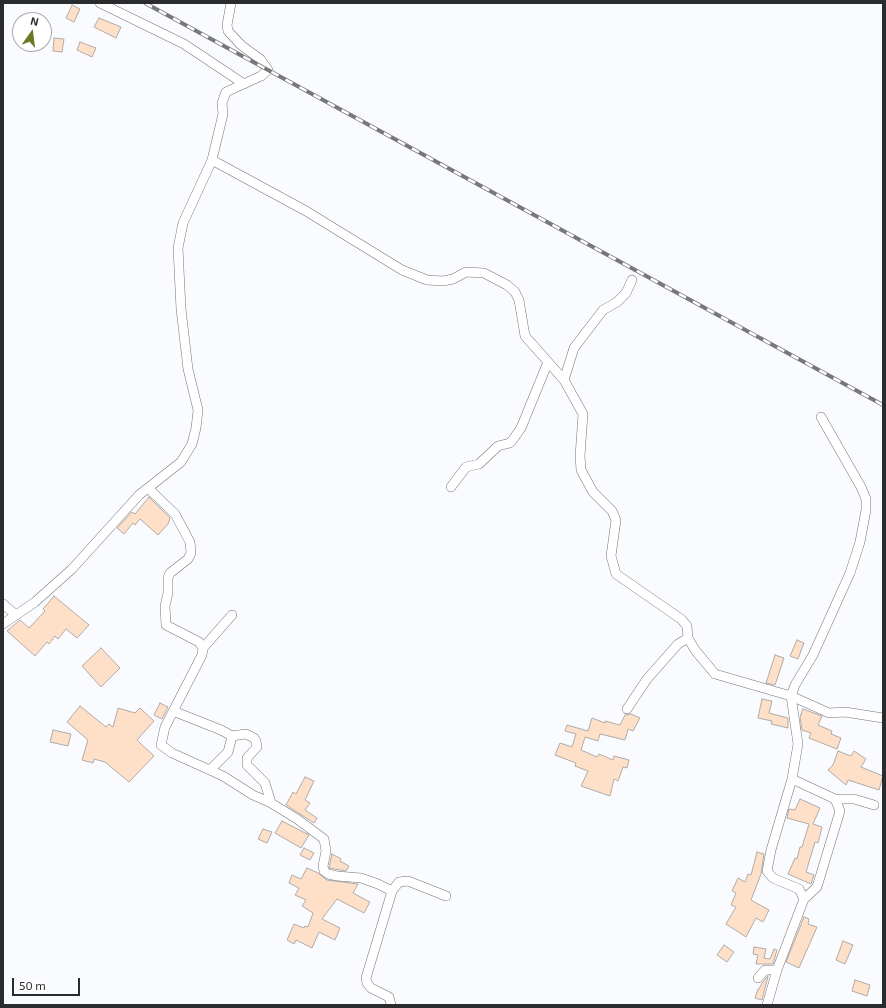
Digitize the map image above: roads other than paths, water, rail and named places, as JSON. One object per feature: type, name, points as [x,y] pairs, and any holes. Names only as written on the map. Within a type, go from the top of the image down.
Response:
[{"type":"street","points":[[100,3],[184,44],[244,84]]},
{"type":"street","points":[[3,624],[35,602],[72,569],[126,509],[148,488],[181,462],[192,444],[198,410],[188,369],[181,309],[178,248],[183,223],[212,160],[223,114],[222,103],[226,92],[261,76],[268,70],[260,59],[241,45],[228,31],[227,25],[231,3]]},
{"type":"street","points":[[212,160],[306,211],[402,270],[427,280],[443,281],[453,279],[466,272],[484,273],[495,278],[515,292],[522,310],[525,336],[564,380],[583,414],[580,456],[581,470],[593,492],[612,511],[616,520],[611,556],[616,574],[681,619],[687,626],[688,638],[695,650],[715,674],[734,678],[761,688],[791,696],[829,713],[845,712],[883,718]]},
{"type":"street","points":[[564,380],[574,348],[603,310],[617,302],[626,293],[632,280]]},
{"type":"street","points":[[451,486],[466,466],[479,464],[498,446],[510,443],[514,438],[521,428],[548,362]]},
{"type":"street","points":[[804,899],[799,889],[773,878],[767,870],[770,850],[792,779],[798,744],[791,696],[813,655],[850,573],[860,542],[866,510],[866,499],[861,487],[821,418]]},
{"type":"street","points":[[148,488],[175,514],[190,542],[191,553],[188,559],[170,573],[168,578],[168,593],[164,617],[166,625],[199,642],[203,648]]},
{"type":"street","points":[[3,604],[16,615]]},
{"type":"street","points":[[232,615],[203,648],[202,655],[165,727],[161,745],[172,753],[211,769],[253,795],[271,803],[297,819],[324,839],[326,851],[323,866],[324,871],[328,874],[360,878],[378,884],[392,891]]},
{"type":"street","points":[[627,709],[647,679],[678,644],[688,638]]},
{"type":"street","points":[[173,710],[232,736],[246,734],[256,741],[257,747],[247,758],[247,765],[265,784],[271,803]]},
{"type":"street","points":[[211,769],[228,752],[232,736]]},
{"type":"street","points":[[792,779],[835,799],[854,799],[874,805]]},
{"type":"street","points":[[767,1005],[777,970],[804,899],[813,892],[819,880],[840,811],[835,799]]},
{"type":"street","points":[[391,1005],[389,997],[371,988],[367,983],[366,978],[392,891],[399,882],[408,881],[446,896]]},
{"type":"street","points":[[758,978],[765,970],[777,970]]},
{"type":"railway","points":[[145,3],[883,405]]}]
